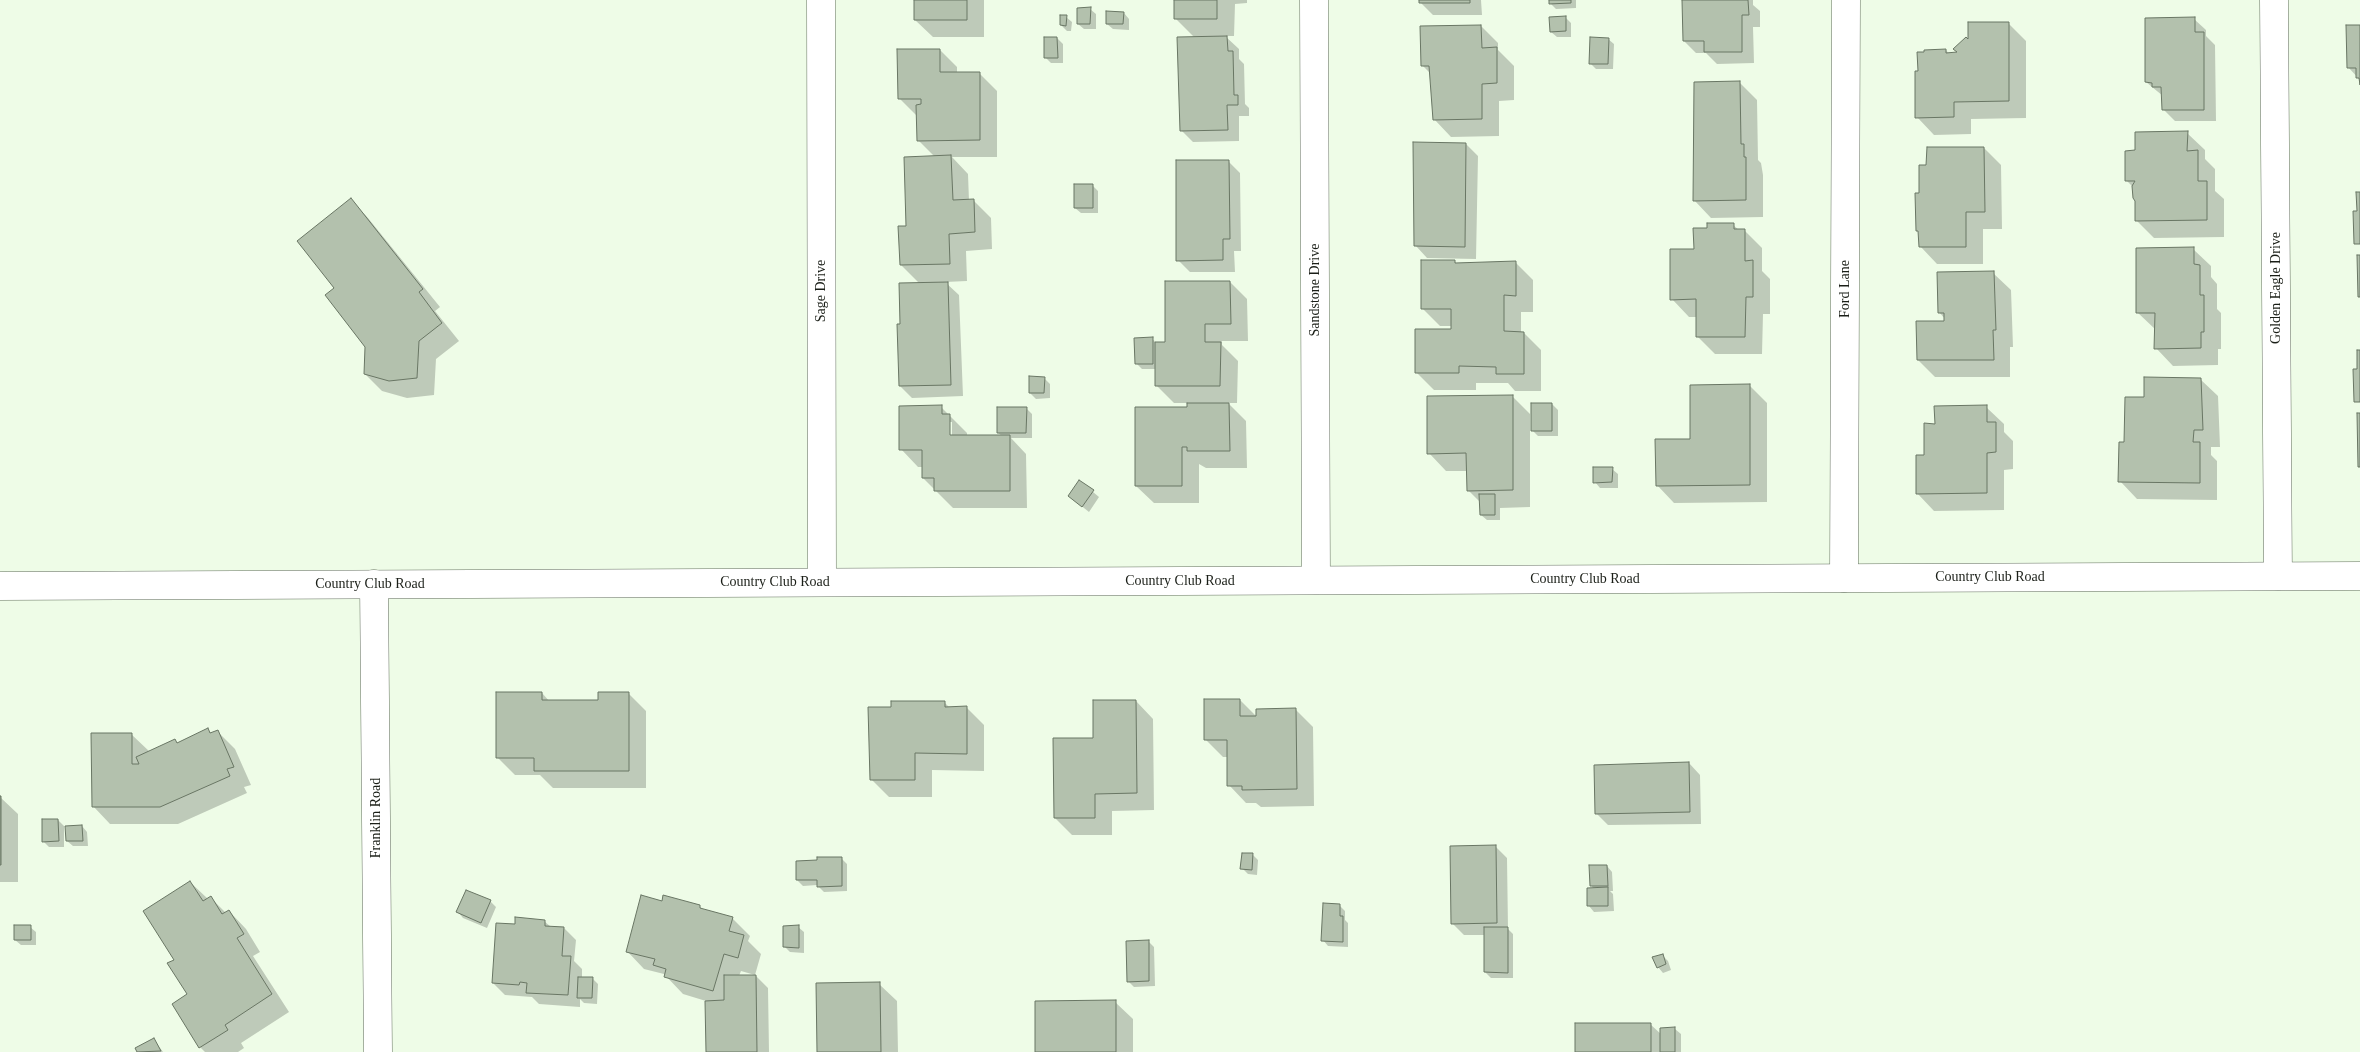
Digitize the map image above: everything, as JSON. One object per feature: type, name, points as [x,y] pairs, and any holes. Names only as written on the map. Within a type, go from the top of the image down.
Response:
[{"type":"street","name":"Sage Drive","points":[[820,0],[822,582]]},
{"type":"street","name":"Sandstone Drive","points":[[1314,0],[1316,580]]},
{"type":"street","name":"Ford Lane","points":[[1844,578],[1846,0]]},
{"type":"street","name":"Golden Eagle Drive","points":[[2274,0],[2278,576]]},
{"type":"street","name":"Country Club Road","points":[[0,586],[2360,576]]},
{"type":"street","name":"Franklin Road","points":[[374,584],[378,1052]]},
{"type":"building","points":[[914,0],[967,0],[967,20],[914,20]]},
{"type":"building","points":[[1174,0],[1217,0],[1217,19],[1174,19]]},
{"type":"building","points":[[1419,0],[1470,0],[1470,3],[1419,3]]},
{"type":"building","points":[[1549,0],[1571,0],[1571,3],[1549,4]]},
{"type":"building","points":[[1682,0],[1748,0],[1749,15],[1742,15],[1742,52],[1704,52],[1704,41],[1683,41]]},
{"type":"building","points":[[1091,7],[1090,24],[1077,24],[1077,8]]},
{"type":"building","points":[[1106,11],[1124,12],[1123,24],[1106,24]]},
{"type":"building","points":[[1060,15],[1067,15],[1066,26],[1060,25]]},
{"type":"building","points":[[1566,16],[1566,31],[1550,32],[1549,17]]},
{"type":"building","points":[[2195,17],[2195,32],[2204,32],[2204,110],[2162,110],[2161,87],[2152,87],[2152,83],[2145,82],[2145,18]]},
{"type":"building","points":[[1968,22],[2009,22],[2009,101],[1954,102],[1954,117],[1915,118],[1915,71],[1918,71],[1917,52],[1946,49],[1946,53],[1957,52],[1953,49],[1966,37],[1968,39]]},
{"type":"building","points":[[1481,25],[1482,48],[1497,47],[1497,83],[1482,84],[1482,119],[1433,120],[1429,66],[1421,66],[1420,26]]},
{"type":"building","points":[[2346,25],[2360,25],[2360,85],[2359,78],[2356,78],[2356,68],[2347,68]]},
{"type":"building","points":[[1227,36],[1228,51],[1233,51],[1234,95],[1238,95],[1238,105],[1227,105],[1228,130],[1180,131],[1177,37]]},
{"type":"building","points":[[1044,37],[1057,37],[1058,58],[1044,58]]},
{"type":"building","points":[[1590,37],[1609,38],[1608,64],[1589,64]]},
{"type":"building","points":[[897,49],[940,49],[940,72],[980,72],[980,140],[917,141],[916,105],[921,104],[921,99],[898,99]]},
{"type":"building","points":[[1740,81],[1741,144],[1744,144],[1744,157],[1746,157],[1746,200],[1693,201],[1694,82]]},
{"type":"building","points":[[2188,131],[2187,151],[2198,150],[2198,181],[2207,181],[2207,220],[2135,221],[2135,201],[2132,186],[2135,181],[2125,181],[2125,151],[2135,150],[2135,132]]},
{"type":"building","points":[[1413,142],[1466,143],[1465,247],[1414,246]]},
{"type":"building","points":[[1927,147],[1984,147],[1985,212],[1966,212],[1966,247],[1919,247],[1918,231],[1916,231],[1915,193],[1919,193],[1919,165],[1926,165]]},
{"type":"building","points":[[951,155],[953,200],[974,199],[975,232],[949,234],[950,264],[900,265],[898,226],[906,226],[904,157]]},
{"type":"building","points":[[1176,160],[1229,160],[1230,239],[1223,239],[1223,260],[1176,261]]},
{"type":"building","points":[[1074,184],[1093,184],[1093,208],[1074,208]]},
{"type":"building","points":[[2356,192],[2360,192],[2360,244],[2354,244],[2353,211],[2357,211]]},
{"type":"building","points":[[351,198],[423,289],[419,292],[442,323],[419,341],[417,378],[389,381],[364,374],[365,347],[325,295],[334,288],[297,241]]},
{"type":"building","points":[[1707,223],[1734,223],[1734,229],[1745,229],[1745,261],[1753,260],[1753,297],[1746,297],[1745,337],[1696,337],[1696,299],[1670,300],[1670,249],[1694,249],[1693,228],[1707,228]]},
{"type":"building","points":[[2194,247],[2194,264],[2200,265],[2200,295],[2204,295],[2204,332],[2201,332],[2201,348],[2154,349],[2155,313],[2136,313],[2136,248]]},
{"type":"building","points":[[2357,255],[2360,255],[2360,297],[2358,297]]},
{"type":"building","points":[[1421,260],[1455,260],[1455,263],[1516,261],[1516,296],[1504,295],[1504,331],[1524,332],[1524,374],[1496,374],[1496,367],[1459,366],[1459,373],[1415,373],[1415,329],[1451,329],[1451,309],[1421,309]]},
{"type":"building","points":[[1994,271],[1996,330],[1993,330],[1994,360],[1917,360],[1916,321],[1944,321],[1944,313],[1938,313],[1937,272]]},
{"type":"building","points":[[1165,281],[1230,281],[1231,324],[1205,324],[1205,342],[1221,342],[1220,386],[1155,386],[1155,342],[1165,342]]},
{"type":"building","points":[[948,282],[951,385],[899,386],[897,324],[900,324],[899,283]]},
{"type":"building","points":[[1153,337],[1153,364],[1135,364],[1134,338]]},
{"type":"building","points":[[2357,350],[2360,350],[2360,402],[2354,402],[2353,369],[2357,369]]},
{"type":"building","points":[[1029,376],[1045,377],[1044,393],[1029,393]]},
{"type":"building","points":[[2144,377],[2201,378],[2203,430],[2194,430],[2193,442],[2200,442],[2200,483],[2118,482],[2119,442],[2124,442],[2125,397],[2144,397]]},
{"type":"building","points":[[1750,384],[1750,485],[1656,486],[1655,439],[1690,439],[1690,385]]},
{"type":"building","points":[[1513,395],[1513,490],[1467,491],[1466,453],[1427,454],[1427,396]]},
{"type":"building","points":[[1187,403],[1229,403],[1230,451],[1187,451],[1187,447],[1182,447],[1182,486],[1135,486],[1135,407],[1187,407]]},
{"type":"building","points":[[1531,403],[1552,403],[1552,431],[1531,431]]},
{"type":"building","points":[[942,405],[942,414],[950,414],[950,435],[1010,435],[1010,491],[934,491],[934,478],[922,478],[922,450],[899,450],[899,406]]},
{"type":"building","points":[[1987,405],[1987,422],[1996,422],[1996,452],[1987,453],[1987,493],[1916,494],[1916,455],[1924,455],[1924,423],[1935,424],[1934,406]]},
{"type":"building","points":[[997,407],[1027,407],[1026,433],[997,433]]},
{"type":"building","points":[[2357,413],[2360,413],[2360,467],[2358,467]]},
{"type":"building","points":[[1593,467],[1613,467],[1612,482],[1593,483]]},
{"type":"building","points":[[1079,480],[1094,490],[1082,507],[1068,496]]},
{"type":"building","points":[[1479,494],[1495,494],[1495,515],[1480,515]]},
{"type":"building","points":[[496,692],[542,692],[542,700],[598,700],[598,692],[629,692],[629,771],[534,771],[534,758],[496,758]]},
{"type":"building","points":[[1204,699],[1240,699],[1240,716],[1256,716],[1256,709],[1296,708],[1297,789],[1242,790],[1242,786],[1227,786],[1227,740],[1204,740]]},
{"type":"building","points":[[1093,700],[1136,700],[1137,793],[1095,794],[1095,818],[1054,818],[1053,738],[1093,738]]},
{"type":"building","points":[[891,701],[945,701],[945,707],[967,706],[967,754],[915,753],[915,780],[870,780],[868,707],[891,707]]},
{"type":"building","points":[[208,728],[210,733],[218,730],[234,767],[227,769],[230,776],[160,807],[92,807],[91,733],[132,733],[132,764],[139,764],[136,757],[175,739],[177,743]]},
{"type":"building","points":[[1689,762],[1690,812],[1595,814],[1594,765]]},
{"type":"building","points":[[1,796],[1,865],[0,865]]},
{"type":"building","points":[[42,819],[58,819],[59,841],[42,842]]},
{"type":"building","points":[[82,825],[83,841],[66,841],[65,826]]},
{"type":"building","points":[[1496,845],[1497,923],[1451,924],[1450,846]]},
{"type":"building","points":[[1242,853],[1253,853],[1252,870],[1240,869]]},
{"type":"building","points":[[817,857],[842,857],[842,886],[817,887],[817,880],[796,880],[796,861],[817,860]]},
{"type":"building","points":[[1589,865],[1607,865],[1608,886],[1590,886]]},
{"type":"building","points":[[190,881],[203,901],[211,896],[222,914],[229,910],[244,934],[237,938],[272,994],[225,1025],[228,1030],[199,1048],[172,1004],[187,994],[167,963],[174,960],[143,911]]},
{"type":"building","points":[[1608,887],[1608,906],[1587,906],[1587,888]]},
{"type":"building","points":[[466,890],[491,900],[481,923],[456,912]]},
{"type":"building","points":[[641,895],[662,901],[663,895],[700,905],[700,908],[733,917],[729,931],[744,935],[738,958],[724,954],[713,991],[664,977],[666,969],[653,965],[655,959],[626,952]]},
{"type":"building","points":[[1323,903],[1340,904],[1340,916],[1343,916],[1343,942],[1321,941]]},
{"type":"building","points":[[515,917],[545,920],[545,926],[564,927],[562,956],[571,956],[568,995],[526,993],[527,983],[520,982],[519,985],[492,983],[496,923],[515,924]]},
{"type":"building","points":[[14,925],[31,925],[31,940],[14,940]]},
{"type":"building","points":[[799,925],[799,948],[783,947],[783,926]]},
{"type":"building","points":[[1484,927],[1508,927],[1508,973],[1484,972]]},
{"type":"building","points":[[1149,940],[1149,981],[1127,982],[1126,941]]},
{"type":"building","points":[[1663,954],[1666,964],[1657,968],[1652,957]]},
{"type":"building","points":[[724,975],[756,975],[757,1052],[706,1052],[705,1001],[724,1000]]},
{"type":"building","points":[[578,977],[593,977],[592,998],[577,998]]},
{"type":"building","points":[[880,982],[881,1052],[817,1052],[816,983]]},
{"type":"building","points":[[1116,1000],[1116,1052],[1035,1052],[1035,1001]]},
{"type":"building","points":[[1575,1023],[1651,1023],[1651,1052],[1575,1052]]},
{"type":"building","points":[[1675,1027],[1675,1052],[1660,1052],[1660,1028]]},
{"type":"building","points":[[154,1038],[161,1051],[137,1052],[135,1048]]}]
